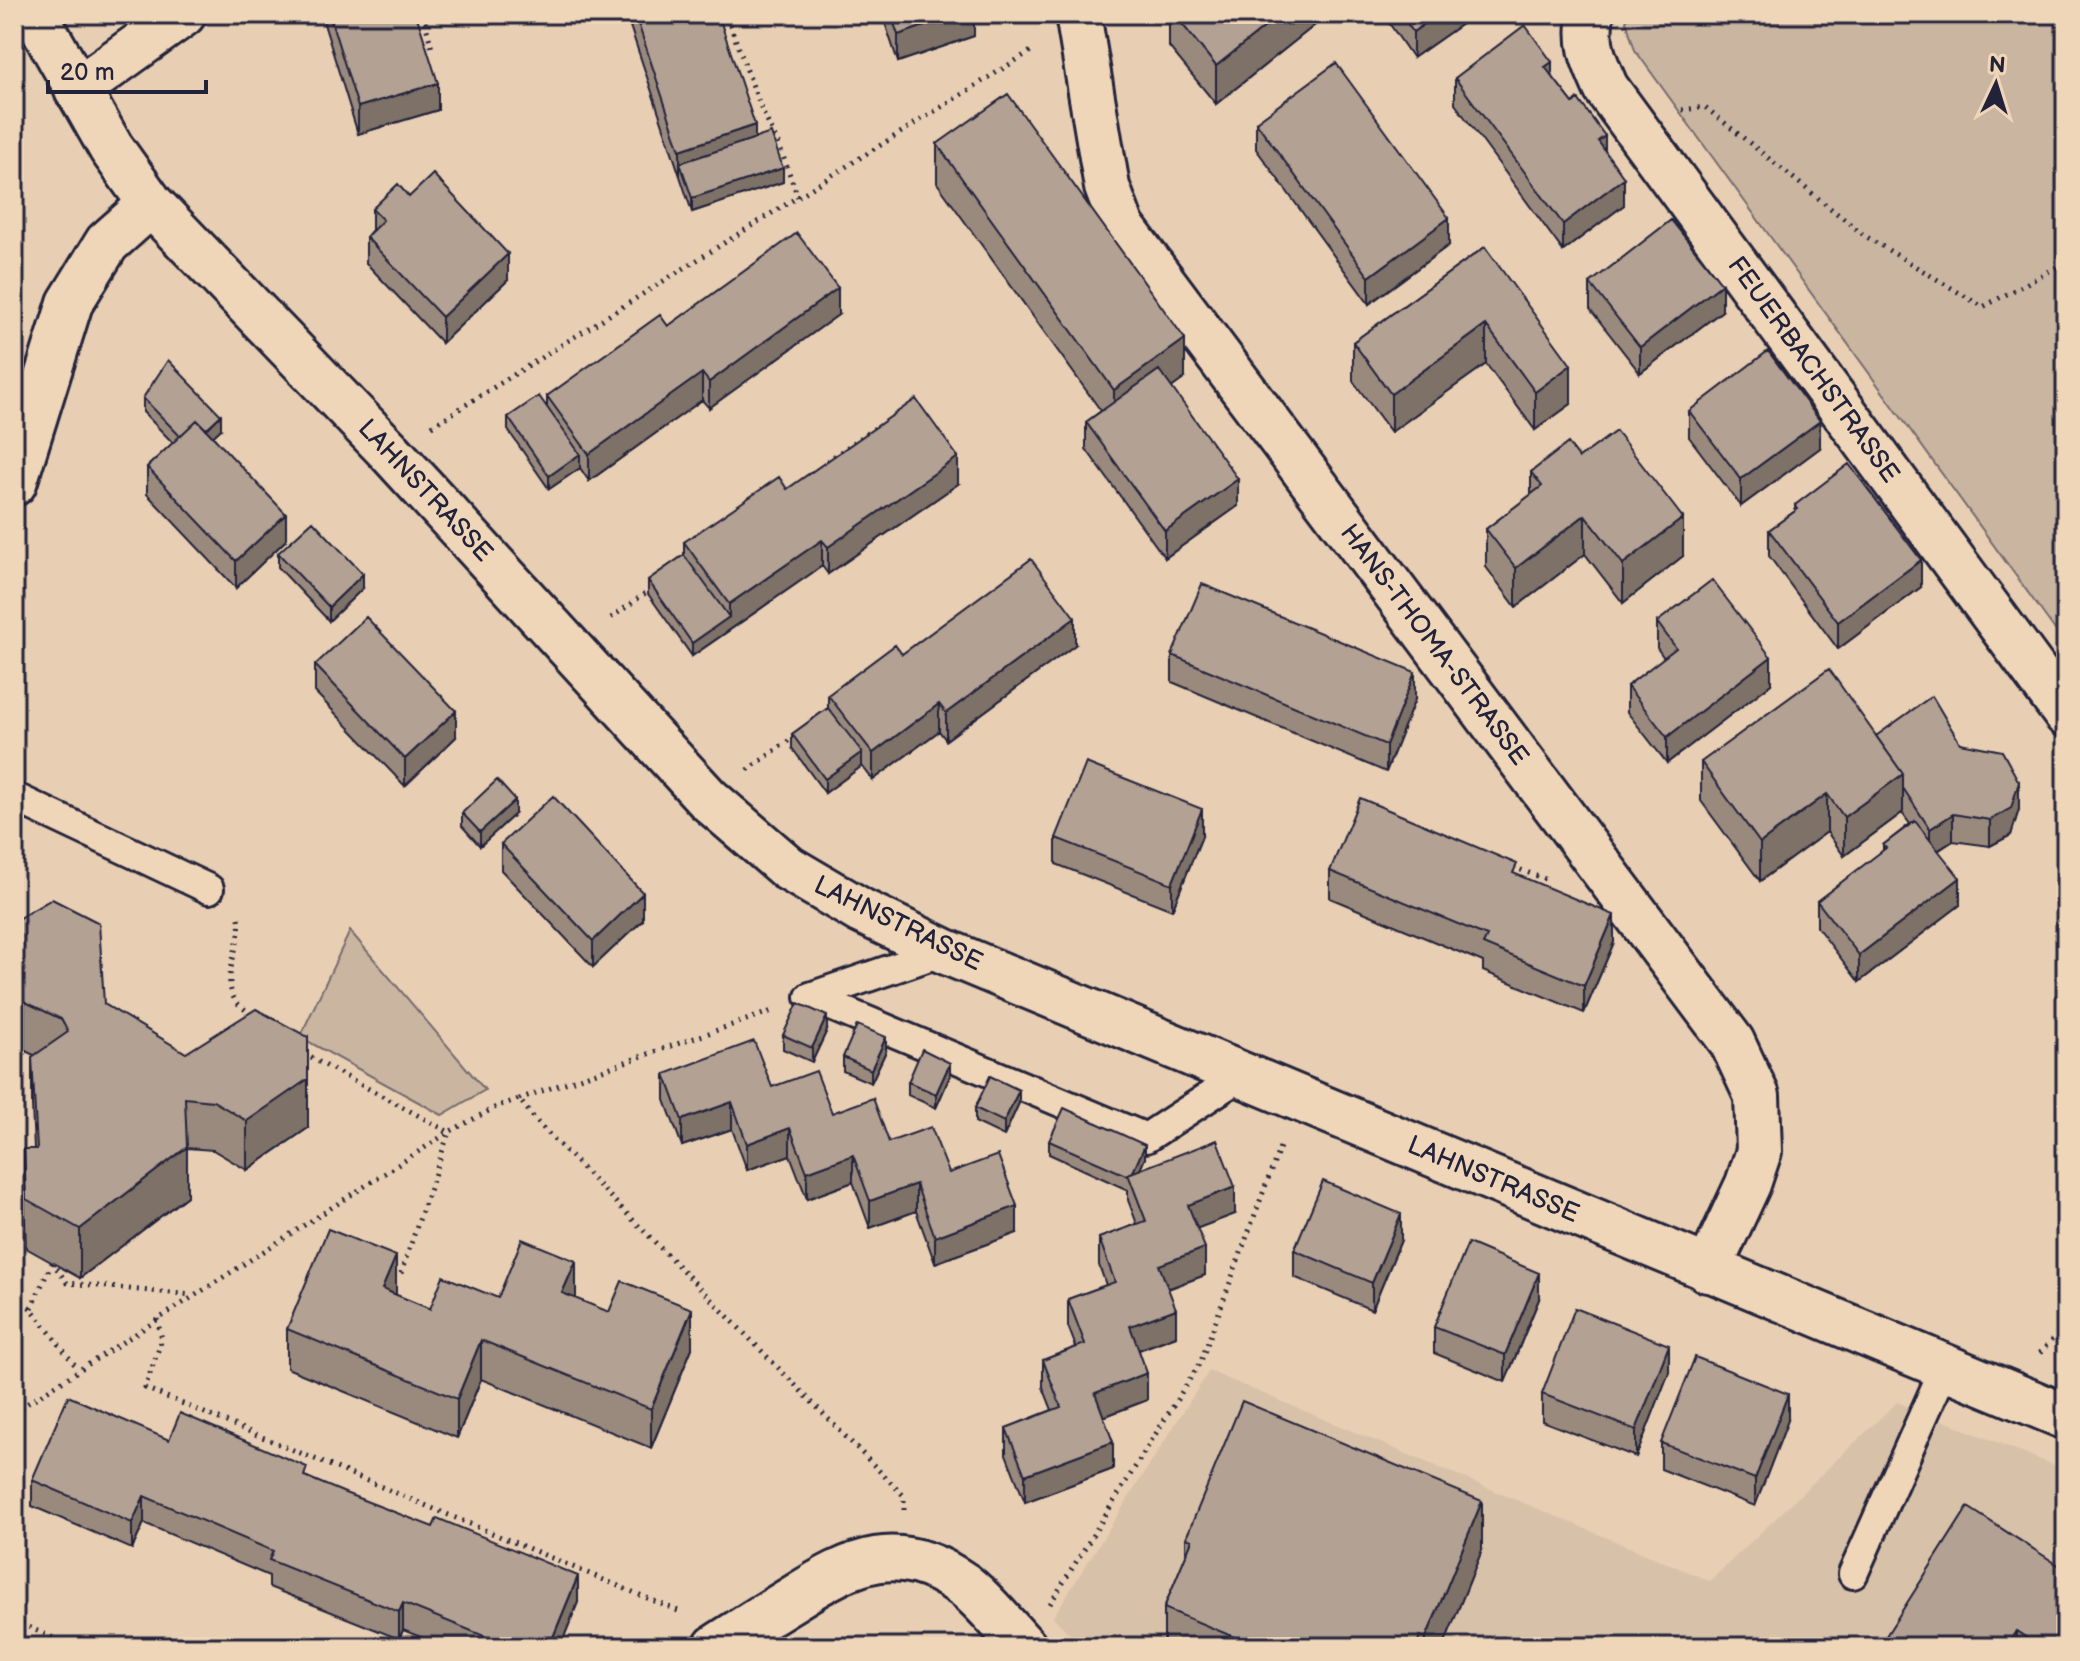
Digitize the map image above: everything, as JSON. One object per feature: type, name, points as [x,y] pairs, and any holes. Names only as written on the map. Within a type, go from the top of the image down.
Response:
[{"type":"street","name":"LAHNSTRASSE","points":[[35,14],[111,148],[151,204],[390,452],[708,799],[788,868],[861,911],[944,951],[2066,1417]]},
{"type":"street","points":[[77,90],[183,14]]},
{"type":"street","name":"FEUERBACHSTRASSE","points":[[1591,14],[1588,36],[1591,56],[1606,88],[2066,714]]},
{"type":"street","name":"HANS-THOMA-STRASSE","points":[[1079,17],[1107,187],[1122,227],[1732,1042],[1757,1096],[1759,1151],[1748,1184],[1708,1270]]},
{"type":"street","points":[[14,483],[70,303],[107,243],[151,204]]},
{"type":"street","points":[[726,1641],[839,1570],[874,1559],[904,1559],[932,1568],[964,1586],[1024,1647]]},
{"type":"lane","points":[[14,797],[209,889]]},
{"type":"lane","points":[[810,997],[944,951]]},
{"type":"lane","points":[[810,997],[1146,1138],[1242,1075]]},
{"type":"lane","points":[[1853,1574],[1945,1367]]},
{"type":"path","points":[[423,14],[432,49]]},
{"type":"path","points":[[727,17],[798,197]]},
{"type":"path","points":[[390,452],[1079,17]]},
{"type":"path","points":[[1639,132],[1679,110],[1705,107],[1865,236],[1983,307],[2066,262]]},
{"type":"path","points":[[824,463],[884,422]]},
{"type":"path","points":[[571,647],[660,583]]},
{"type":"path","points":[[708,799],[797,735]]},
{"type":"path","points":[[1504,864],[1547,879]]},
{"type":"path","points":[[209,889],[238,908],[240,927],[229,970],[234,999],[258,1020]]},
{"type":"path","points":[[14,1412],[449,1132],[498,1106],[810,997]]},
{"type":"path","points":[[295,1049],[449,1132]]},
{"type":"path","points":[[519,1099],[549,1135],[904,1496],[904,1559]]},
{"type":"path","points":[[399,1279],[449,1132]]},
{"type":"path","points":[[1047,1609],[1201,1361],[1283,1139]]},
{"type":"path","points":[[31,1308],[52,1262],[67,1283],[193,1296]]},
{"type":"path","points":[[14,1300],[31,1308],[78,1369]]},
{"type":"path","points":[[157,1319],[162,1339],[145,1388],[726,1641]]},
{"type":"path","points":[[14,1621],[75,1647]]},
{"type":"shaded area","points":[[1629,14],[2066,14],[2066,645],[1635,50],[1626,21]]},
{"type":"shaded area","points":[[350,931],[485,1090],[442,1115],[300,1037]]},
{"type":"shaded area","points":[[1209,1371],[1710,1581],[1897,1402],[2066,1470],[2066,1647],[1083,1647],[1053,1617]]},
{"type":"building","points":[[329,14],[416,14],[438,83],[358,107]]},
{"type":"building","points":[[635,14],[718,14],[755,125],[680,150]]},
{"type":"building","points":[[891,14],[959,14],[898,35]]},
{"type":"building","points":[[1174,14],[1281,14],[1216,66]]},
{"type":"building","points":[[1401,14],[1438,14],[1413,32]]},
{"type":"building","points":[[1525,25],[1552,62],[1545,67],[1573,103],[1578,99],[1605,136],[1598,141],[1624,178],[1563,224],[1455,78]]},
{"type":"building","points":[[1336,63],[1449,218],[1369,277],[1256,122]]},
{"type":"building","points":[[1008,94],[1185,339],[1114,390],[937,144]]},
{"type":"building","points":[[771,133],[783,168],[692,198],[680,163]]},
{"type":"building","points":[[433,174],[508,254],[442,317],[366,237],[383,220],[372,209],[398,184],[409,197]]},
{"type":"building","points":[[1671,220],[1722,284],[1640,347],[1590,283]]},
{"type":"building","points":[[797,233],[838,288],[709,382],[702,373],[589,454],[547,396],[660,315],[668,326]]},
{"type":"building","points":[[1485,247],[1571,365],[1535,392],[1486,325],[1391,394],[1353,342]]},
{"type":"building","points":[[1768,351],[1820,421],[1741,479],[1689,411]]},
{"type":"building","points":[[168,360],[221,415],[206,429],[197,420],[180,436],[143,398]]},
{"type":"building","points":[[1159,370],[1238,479],[1165,531],[1086,422]]},
{"type":"building","points":[[539,396],[580,454],[549,476],[508,417]]},
{"type":"building","points":[[916,399],[958,457],[828,547],[822,540],[729,604],[684,542],[779,477],[787,489]]},
{"type":"building","points":[[197,420],[286,514],[236,561],[147,467]]},
{"type":"building","points":[[1616,431],[1683,518],[1623,564],[1585,515],[1516,568],[1486,529],[1542,486],[1531,472],[1568,443],[1579,458]]},
{"type":"building","points":[[1849,464],[1921,560],[1838,622],[1769,530],[1798,509],[1795,505]]},
{"type":"building","points":[[313,521],[363,574],[329,607],[278,553]]},
{"type":"building","points":[[684,555],[729,617],[692,643],[648,580]]},
{"type":"building","points":[[1031,559],[1075,618],[946,713],[939,704],[873,753],[828,695],[895,645],[902,654]]},
{"type":"building","points":[[1712,580],[1771,657],[1667,737],[1627,686],[1676,648],[1657,622]]},
{"type":"building","points":[[1202,584],[1415,672],[1386,745],[1172,655]]},
{"type":"building","points":[[366,617],[456,711],[405,759],[315,665]]},
{"type":"building","points":[[1829,669],[1903,774],[1844,817],[1827,794],[1760,843],[1701,762]]},
{"type":"building","points":[[1932,696],[1960,743],[2002,751],[2019,782],[2011,808],[1990,820],[1953,814],[1930,829],[1903,788],[1903,774],[1876,736]]},
{"type":"building","points":[[828,708],[862,752],[825,779],[792,734]]},
{"type":"building","points":[[1086,763],[1202,809],[1172,884],[1056,838]]},
{"type":"building","points":[[497,780],[515,800],[480,832],[462,813]]},
{"type":"building","points":[[553,796],[643,893],[593,941],[501,844]]},
{"type":"building","points":[[1360,798],[1517,864],[1513,873],[1614,915],[1584,986],[1483,944],[1487,936],[1330,871]]},
{"type":"building","points":[[1915,821],[1960,878],[1859,955],[1817,901],[1886,848],[1883,845]]},
{"type":"building","points":[[52,899],[99,923],[104,1004],[186,1053],[256,1009],[308,1037],[308,1079],[247,1121],[213,1101],[185,1098],[187,1147],[80,1229],[26,1199],[24,1149],[37,1149],[32,1057],[68,1032],[61,1019],[17,998],[14,921]]},
{"type":"building","points":[[798,1003],[827,1016],[812,1048],[783,1035]]},
{"type":"building","points":[[857,1025],[886,1037],[871,1070],[843,1057]]},
{"type":"building","points":[[754,1041],[772,1087],[816,1071],[832,1113],[873,1098],[889,1142],[931,1127],[949,1173],[998,1155],[1017,1206],[935,1237],[916,1184],[870,1201],[853,1155],[807,1172],[790,1128],[747,1144],[732,1102],[682,1120],[665,1074]]},
{"type":"building","points":[[922,1049],[950,1063],[936,1094],[908,1082]]},
{"type":"building","points":[[990,1076],[1019,1090],[1004,1122],[975,1108]]},
{"type":"building","points":[[1064,1108],[1145,1145],[1133,1172],[1128,1176],[1049,1141]]},
{"type":"building","points":[[1217,1140],[1235,1187],[1188,1205],[1205,1248],[1159,1265],[1176,1309],[1130,1326],[1147,1373],[1095,1393],[1113,1442],[1025,1475],[1006,1428],[1061,1407],[1043,1360],[1085,1344],[1068,1299],[1115,1282],[1099,1238],[1146,1221],[1128,1174]]},
{"type":"building","points":[[1323,1181],[1401,1214],[1372,1283],[1294,1250]]},
{"type":"building","points":[[328,1229],[396,1256],[382,1289],[430,1309],[443,1276],[498,1298],[522,1239],[576,1261],[562,1293],[609,1312],[622,1281],[692,1309],[651,1409],[481,1340],[457,1399],[287,1329]]},
{"type":"building","points":[[1468,1243],[1539,1273],[1505,1355],[1434,1327]]},
{"type":"building","points":[[1575,1308],[1669,1345],[1636,1430],[1542,1394]]},
{"type":"building","points":[[1695,1357],[1788,1394],[1755,1479],[1661,1443]]},
{"type":"building","points":[[68,1396],[169,1440],[180,1413],[307,1467],[304,1476],[345,1493],[433,1527],[437,1518],[578,1576],[549,1647],[511,1647],[403,1603],[399,1612],[269,1560],[273,1551],[144,1496],[132,1523],[32,1480]]},
{"type":"building","points":[[1242,1401],[1482,1501],[1426,1638],[1420,1636],[1416,1647],[1258,1647],[1164,1608],[1192,1540],[1186,1538]]},
{"type":"building","points":[[1968,1507],[2066,1570],[2066,1647],[2041,1647],[2016,1631],[2006,1647],[1879,1647]]}]
